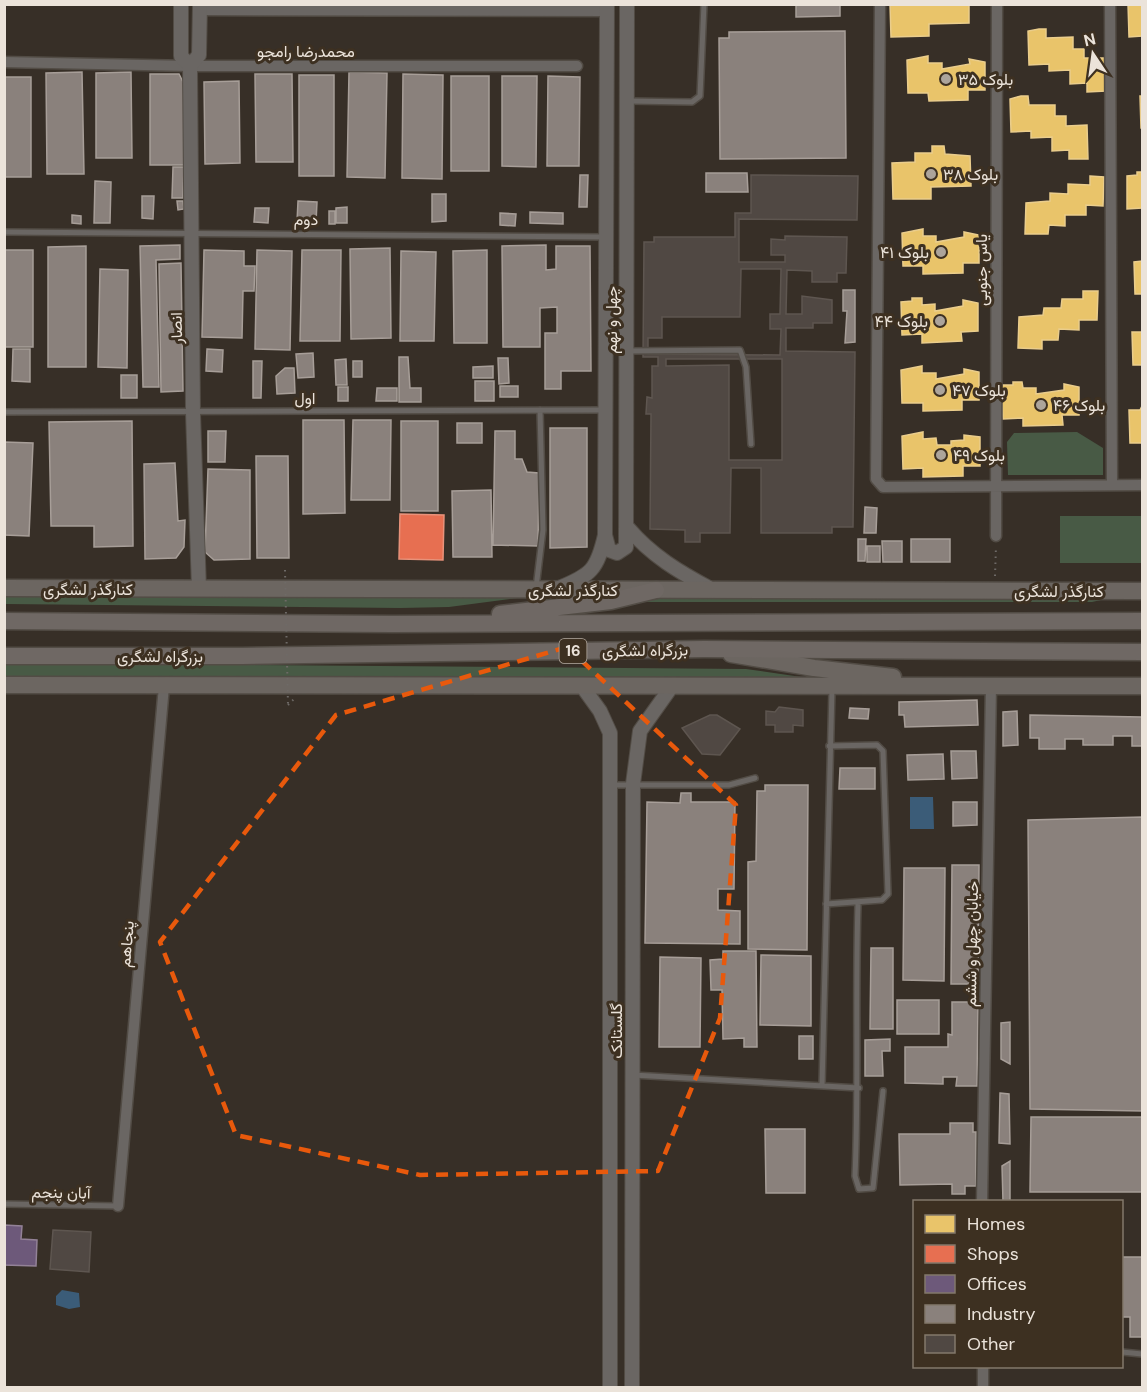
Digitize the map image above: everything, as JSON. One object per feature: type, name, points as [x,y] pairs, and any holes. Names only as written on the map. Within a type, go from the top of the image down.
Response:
[{"type":"highway","points":[[418,624],[610,601],[656,590]]},
{"type":"highway","name":"بزرگراه لشگری","points":[[4,621],[418,624],[1143,621]]},
{"type":"highway","name":"بزرگراه لشگری","points":[[4,656],[242,656],[704,649],[1143,652]]},
{"type":"main road","name":"کنارگذر لشگری","points":[[4,588],[1143,591]]},
{"type":"main road","points":[[1028,591],[1143,603]]},
{"type":"main road","points":[[704,649],[814,668],[982,686]]},
{"type":"main road","points":[[4,685],[1143,687]]},
{"type":"street","points":[[172,4],[181,4]]},
{"type":"street","name":"انصار","points":[[181,4],[181,56],[190,66]]},
{"type":"street","name":"چهل و نهم","points":[[627,4],[628,528]]},
{"type":"street","points":[[880,4],[876,479],[884,487],[996,484],[1143,485]]},
{"type":"street","name":"یاس جنوبی","points":[[996,536],[997,4]]},
{"type":"street","points":[[1110,4],[1112,484]]},
{"type":"street","points":[[200,7],[607,8]]},
{"type":"street","name":"انصار","points":[[199,589],[193,413],[190,66],[199,55],[200,7]]},
{"type":"street","name":"چهل و نهم","points":[[556,590],[592,572],[600,557],[605,535],[607,8]]},
{"type":"street","name":"محمدرضا رامجو","points":[[4,62],[190,66],[577,66]]},
{"type":"street","points":[[605,535],[609,550],[617,553],[626,547],[628,528]]},
{"type":"street","points":[[628,528],[644,547],[670,568],[713,590]]},
{"type":"street","name":"پنجاهم","points":[[118,1206],[164,686]]},
{"type":"street","name":"گلستانک","points":[[582,686],[600,711],[610,733],[610,1384]]},
{"type":"street","name":"گلستانک","points":[[632,1386],[633,784],[640,731],[672,686]]},
{"type":"street","name":"خیابان چهل و ششم","points":[[982,686],[982,1200]]},
{"type":"street","points":[[983,1368],[983,1388]]},
{"type":"street","points":[[610,1384],[632,1386]]},
{"type":"lane","points":[[627,101],[692,102],[697,100],[700,96],[704,4]]},
{"type":"lane","name":"دوم","points":[[4,232],[606,237]]},
{"type":"lane","points":[[627,351],[740,350],[746,367],[751,444]]},
{"type":"lane","points":[[536,590],[543,530],[540,410]]},
{"type":"lane","name":"اول","points":[[4,412],[606,410]]},
{"type":"lane","points":[[822,1086],[832,686]]},
{"type":"lane","points":[[826,904],[858,904],[882,900],[888,894],[883,751],[877,745],[829,746]]},
{"type":"lane","points":[[609,785],[729,785],[755,778]]},
{"type":"lane","points":[[858,904],[855,1006],[859,1088],[856,1186],[864,1190],[873,1188],[883,1091]]},
{"type":"lane","points":[[633,1075],[859,1088]]},
{"type":"lane","name":"آبان پنجم","points":[[4,1204],[118,1206]]},
{"type":"lane","points":[[1123,1352],[1143,1354]]},
{"type":"path","points":[[995,591],[996,536]]},
{"type":"path","points":[[285,570],[288,705]]},
{"type":"highlighted area","points":[[567,647],[736,805],[720,1018],[658,1171],[420,1175],[236,1135],[160,942],[336,715]]},
{"type":"green space","points":[[1077,432],[1103,448],[1103,475],[1008,475],[1007,442],[1014,433]]},
{"type":"green space","points":[[1060,516],[1142,516],[1142,563],[1060,563]]},
{"type":"green space","points":[[657,587],[1097,597],[1101,600],[1092,602],[624,602]]},
{"type":"green space","points":[[5,594],[533,596],[449,607],[400,608],[5,604]]},
{"type":"green space","points":[[5,663],[746,669],[808,678],[5,678]]},
{"type":"water","points":[[910,797],[933,797],[934,829],[910,829]]},
{"type":"water","points":[[62,1290],[79,1293],[80,1307],[69,1309],[56,1305],[56,1296]]},
{"type":"building: Homes","points":[[890,4],[969,4],[969,23],[929,24],[929,36],[891,37]]},
{"type":"building: Homes","points":[[1128,4],[1142,4],[1142,36],[1129,37]]},
{"type":"building: Homes","points":[[1046,29],[1046,38],[1073,37],[1073,49],[1084,49],[1084,58],[1105,58],[1106,91],[1087,92],[1087,83],[1070,84],[1070,70],[1049,71],[1049,64],[1029,65],[1028,31]]},
{"type":"building: Homes","name":"بلوک ۳۵","points":[[928,56],[928,63],[942,63],[942,69],[970,64],[969,59],[985,62],[985,90],[968,90],[968,100],[929,101],[928,93],[908,93],[907,60]]},
{"type":"building: Homes","points":[[1028,96],[1029,105],[1055,105],[1055,116],[1066,116],[1066,126],[1087,125],[1088,159],[1069,159],[1069,150],[1052,151],[1052,137],[1031,138],[1031,131],[1011,132],[1010,99]]},
{"type":"building: Homes","points":[[1140,96],[1142,96],[1142,128],[1141,128]]},
{"type":"building: Homes","name":"بلوک ۳۸","points":[[932,146],[944,146],[945,154],[970,156],[971,186],[931,187],[931,199],[893,199],[892,163],[915,162],[915,153],[932,153]]},
{"type":"building: Homes","points":[[1137,172],[1142,172],[1142,208],[1127,209],[1127,176],[1137,175]]},
{"type":"building: Homes","points":[[1090,176],[1104,177],[1103,206],[1086,205],[1086,215],[1065,215],[1065,226],[1049,225],[1048,234],[1025,234],[1026,203],[1050,201],[1050,193],[1068,194],[1068,184],[1090,185]]},
{"type":"building: Homes","name":"بلوک ۴۱","points":[[923,229],[923,236],[936,236],[936,242],[964,237],[964,232],[979,235],[979,263],[963,263],[963,273],[923,274],[923,266],[903,266],[902,233]]},
{"type":"building: Homes","points":[[1142,261],[1142,294],[1135,294],[1134,262]]},
{"type":"building: Homes","points":[[1083,291],[1098,291],[1097,320],[1079,320],[1079,330],[1059,329],[1058,340],[1042,340],[1042,349],[1018,348],[1019,317],[1043,315],[1044,308],[1061,308],[1062,299],[1083,299]]},
{"type":"building: Homes","name":"بلوک ۴۴","points":[[912,298],[922,298],[922,305],[935,304],[935,311],[963,306],[963,300],[978,303],[978,331],[961,332],[962,341],[922,343],[922,334],[902,335],[901,302],[912,301]]},
{"type":"building: Homes","points":[[1132,332],[1142,332],[1142,365],[1133,365]]},
{"type":"building: Homes","name":"بلوک ۴۷","points":[[922,366],[922,373],[936,373],[936,379],[964,374],[964,369],[979,372],[979,400],[962,400],[962,410],[923,411],[923,403],[902,403],[901,370]]},
{"type":"building: Homes","name":"بلوک ۴۶","points":[[1013,382],[1022,382],[1023,388],[1036,388],[1036,394],[1064,390],[1064,384],[1079,387],[1079,415],[1062,415],[1063,425],[1023,426],[1023,418],[1003,419],[1001,385],[1013,385]]},
{"type":"building: Homes","points":[[1142,406],[1142,443],[1130,443],[1129,410],[1140,410]]},
{"type":"building: Homes","name":"بلوک ۴۹","points":[[923,432],[923,439],[936,438],[937,445],[951,445],[951,441],[964,440],[964,435],[980,437],[980,466],[963,466],[963,476],[923,477],[923,468],[903,469],[902,436]]},
{"type":"building: Shops","points":[[400,514],[444,515],[443,560],[399,559]]},
{"type":"building: Offices","points":[[4,1225],[22,1226],[21,1239],[37,1240],[36,1266],[4,1265]]},
{"type":"building: Industry","points":[[796,4],[840,4],[840,16],[796,17]]},
{"type":"building: Industry","points":[[845,31],[846,158],[720,159],[719,38],[729,38],[729,32]]},
{"type":"building: Industry","points":[[82,72],[84,174],[47,174],[46,73]]},
{"type":"building: Industry","points":[[131,72],[132,158],[96,158],[96,73]]},
{"type":"building: Industry","points":[[349,72],[387,73],[385,178],[347,177]]},
{"type":"building: Industry","points":[[150,74],[179,74],[184,84],[185,165],[150,165]]},
{"type":"building: Industry","points":[[255,74],[292,74],[293,162],[256,162]]},
{"type":"building: Industry","points":[[403,74],[443,75],[442,179],[402,178]]},
{"type":"building: Industry","points":[[299,75],[334,75],[334,176],[299,176]]},
{"type":"building: Industry","points":[[451,76],[489,76],[489,171],[451,171]]},
{"type":"building: Industry","points":[[502,76],[537,76],[536,167],[502,166]]},
{"type":"building: Industry","points":[[548,76],[580,77],[579,166],[547,166]]},
{"type":"building: Industry","points":[[4,77],[31,77],[31,177],[4,177]]},
{"type":"building: Industry","points":[[239,81],[240,163],[205,164],[204,82]]},
{"type":"building: Industry","points":[[173,167],[184,167],[183,198],[172,198]]},
{"type":"building: Industry","points":[[706,173],[747,173],[748,192],[706,192]]},
{"type":"building: Industry","points":[[580,175],[588,175],[587,207],[579,207]]},
{"type":"building: Industry","points":[[95,181],[111,182],[110,223],[94,223]]},
{"type":"building: Industry","points":[[432,194],[446,194],[446,221],[432,222]]},
{"type":"building: Industry","points":[[142,196],[154,196],[153,219],[142,218]]},
{"type":"building: Industry","points":[[177,201],[183,201],[184,209],[178,210]]},
{"type":"building: Industry","points":[[298,201],[317,202],[316,223],[297,222]]},
{"type":"building: Industry","points":[[347,207],[347,223],[336,223],[336,208]]},
{"type":"building: Industry","points":[[255,208],[269,208],[268,223],[254,222]]},
{"type":"building: Industry","points":[[329,211],[335,211],[335,224],[329,224]]},
{"type":"building: Industry","points":[[530,212],[563,213],[563,224],[530,223]]},
{"type":"building: Industry","points":[[500,213],[516,214],[515,226],[500,225]]},
{"type":"building: Industry","points":[[72,215],[81,216],[81,224],[72,223]]},
{"type":"building: Industry","points":[[180,245],[180,259],[156,260],[159,387],[143,387],[140,246]]},
{"type":"building: Industry","points":[[546,245],[546,270],[556,269],[556,246],[590,246],[591,371],[561,371],[561,389],[545,389],[545,333],[557,333],[557,307],[540,308],[540,347],[503,347],[502,246]]},
{"type":"building: Industry","points":[[86,246],[86,367],[48,367],[48,247]]},
{"type":"building: Industry","points":[[390,248],[391,338],[351,339],[350,249]]},
{"type":"building: Industry","points":[[4,250],[33,250],[33,347],[4,347]]},
{"type":"building: Industry","points":[[204,250],[244,251],[244,266],[255,266],[254,291],[243,291],[242,338],[202,337]]},
{"type":"building: Industry","points":[[257,250],[292,251],[290,350],[255,349]]},
{"type":"building: Industry","points":[[302,250],[341,250],[340,341],[300,341]]},
{"type":"building: Industry","points":[[487,250],[487,343],[454,343],[453,251]]},
{"type":"building: Industry","points":[[401,251],[436,252],[434,341],[400,341]]},
{"type":"building: Industry","points":[[181,263],[183,391],[161,392],[159,264]]},
{"type":"building: Industry","points":[[100,269],[128,270],[127,368],[98,367]]},
{"type":"building: Industry","points":[[843,290],[855,290],[855,342],[845,343],[847,311],[843,311]]},
{"type":"building: Industry","points":[[13,349],[30,349],[30,382],[12,381]]},
{"type":"building: Industry","points":[[207,349],[223,350],[222,372],[206,371]]},
{"type":"building: Industry","points":[[313,353],[314,377],[298,378],[296,354]]},
{"type":"building: Industry","points":[[399,357],[408,357],[410,388],[421,388],[421,402],[399,402]]},
{"type":"building: Industry","points":[[498,358],[508,358],[509,383],[499,384]]},
{"type":"building: Industry","points":[[346,359],[347,385],[336,385],[335,360]]},
{"type":"building: Industry","points":[[253,361],[262,361],[261,398],[253,398]]},
{"type":"building: Industry","points":[[353,361],[362,361],[362,377],[353,377]]},
{"type":"building: Industry","points":[[493,366],[493,378],[473,378],[473,367]]},
{"type":"building: Industry","points":[[285,368],[294,368],[295,393],[277,394],[276,376]]},
{"type":"building: Industry","points":[[121,375],[137,375],[137,398],[121,398]]},
{"type":"building: Industry","points":[[475,381],[494,381],[494,401],[475,401]]},
{"type":"building: Industry","points":[[500,386],[518,386],[518,397],[500,397]]},
{"type":"building: Industry","points":[[338,387],[348,387],[348,401],[338,401]]},
{"type":"building: Industry","points":[[377,388],[397,388],[397,401],[376,401]]},
{"type":"building: Industry","points":[[303,420],[344,420],[345,513],[303,514]]},
{"type":"building: Industry","points":[[353,420],[391,420],[390,500],[351,500]]},
{"type":"building: Industry","points":[[132,421],[133,546],[94,547],[94,526],[51,526],[49,422]]},
{"type":"building: Industry","points":[[401,421],[438,421],[438,511],[401,511]]},
{"type":"building: Industry","points":[[457,423],[482,423],[482,443],[457,443]]},
{"type":"building: Industry","points":[[550,428],[587,428],[587,547],[550,548]]},
{"type":"building: Industry","points":[[208,431],[226,431],[225,462],[208,462]]},
{"type":"building: Industry","points":[[495,431],[515,431],[515,459],[522,459],[527,472],[539,473],[538,546],[493,545]]},
{"type":"building: Industry","points":[[4,442],[33,443],[29,536],[4,535]]},
{"type":"building: Industry","points":[[256,456],[288,456],[289,558],[257,558]]},
{"type":"building: Industry","points":[[175,463],[178,521],[185,520],[184,547],[176,558],[145,559],[144,464]]},
{"type":"building: Industry","points":[[208,469],[250,470],[250,559],[214,560],[205,552]]},
{"type":"building: Industry","points":[[491,490],[492,557],[453,557],[452,491]]},
{"type":"building: Industry","points":[[865,507],[877,508],[876,533],[864,533]]},
{"type":"building: Industry","points":[[858,539],[866,539],[865,561],[858,561]]},
{"type":"building: Industry","points":[[911,539],[950,539],[950,562],[911,562]]},
{"type":"building: Industry","points":[[882,541],[902,541],[902,562],[883,562]]},
{"type":"building: Industry","points":[[867,546],[880,546],[880,562],[867,562]]},
{"type":"building: Industry","points":[[977,700],[978,725],[905,727],[904,715],[899,715],[899,702]]},
{"type":"building: Industry","points":[[850,708],[869,709],[868,719],[849,718]]},
{"type":"building: Industry","points":[[1017,711],[1018,745],[1003,746],[1003,712]]},
{"type":"building: Industry","points":[[1030,715],[1142,717],[1142,746],[1132,746],[1132,736],[1113,736],[1113,745],[1083,745],[1083,739],[1065,739],[1065,749],[1039,749],[1039,738],[1030,738]]},
{"type":"building: Industry","points":[[951,751],[976,751],[977,778],[952,779]]},
{"type":"building: Industry","points":[[943,754],[944,779],[908,780],[907,755]]},
{"type":"building: Industry","points":[[840,768],[875,768],[875,789],[839,789]]},
{"type":"building: Industry","points":[[765,785],[808,785],[807,950],[748,949],[748,862],[756,861],[757,791],[765,791]]},
{"type":"building: Industry","points":[[681,793],[691,793],[691,802],[735,802],[734,889],[718,889],[718,910],[740,911],[740,944],[645,943],[647,802],[680,803]]},
{"type":"building: Industry","points":[[953,802],[977,802],[977,825],[953,826]]},
{"type":"building: Industry","points":[[1142,817],[1142,1111],[1030,1109],[1028,820]]},
{"type":"building: Industry","points":[[952,865],[979,865],[978,984],[951,984]]},
{"type":"building: Industry","points":[[904,868],[945,868],[944,981],[903,980]]},
{"type":"building: Industry","points":[[871,948],[893,948],[893,1029],[870,1029]]},
{"type":"building: Industry","points":[[723,951],[756,951],[757,1047],[744,1047],[744,1038],[723,1039],[722,990],[711,990],[710,960],[723,959]]},
{"type":"building: Industry","points":[[761,955],[811,956],[811,1026],[760,1025]]},
{"type":"building: Industry","points":[[660,957],[701,958],[700,1047],[659,1047]]},
{"type":"building: Industry","points":[[897,1000],[939,1000],[939,1034],[897,1034]]},
{"type":"building: Industry","points":[[952,1002],[978,1002],[977,1086],[956,1086],[957,1077],[943,1077],[943,1084],[905,1083],[905,1047],[948,1047],[948,1034],[952,1035]]},
{"type":"building: Industry","points":[[1010,1022],[1010,1064],[1001,1059],[1001,1023]]},
{"type":"building: Industry","points":[[799,1036],[813,1036],[813,1059],[799,1059]]},
{"type":"building: Industry","points":[[890,1039],[890,1051],[882,1051],[883,1076],[865,1076],[865,1040]]},
{"type":"building: Industry","points":[[1000,1093],[1009,1094],[1010,1144],[999,1143]]},
{"type":"building: Industry","points":[[1031,1117],[1142,1117],[1142,1192],[1030,1192]]},
{"type":"building: Industry","points":[[950,1123],[973,1123],[973,1132],[976,1132],[976,1186],[965,1186],[965,1194],[952,1194],[952,1184],[900,1185],[899,1134],[950,1134]]},
{"type":"building: Industry","points":[[765,1129],[805,1129],[805,1193],[766,1193]]},
{"type":"building: Industry","points":[[1010,1161],[1010,1200],[1003,1200],[1002,1166]]},
{"type":"building: Industry","points":[[1123,1257],[1142,1257],[1142,1337],[1130,1337],[1130,1317],[1123,1317]]},
{"type":"building: Other","points":[[751,175],[858,176],[857,220],[739,219],[739,262],[785,262],[785,255],[771,255],[771,239],[785,240],[785,236],[847,237],[846,273],[837,273],[837,282],[812,282],[812,271],[787,270],[786,314],[802,314],[802,296],[832,300],[832,323],[813,323],[813,328],[786,328],[786,351],[855,352],[853,527],[832,527],[832,533],[761,533],[761,468],[731,468],[730,533],[700,533],[700,542],[685,542],[685,530],[650,529],[651,414],[646,414],[647,397],[652,398],[652,366],[658,366],[658,357],[643,357],[644,242],[654,242],[654,237],[735,237],[735,213],[751,213]],"holes":[[[741,269],[781,269],[780,314],[770,314],[770,329],[781,329],[780,355],[648,354],[648,338],[662,338],[662,317],[740,317]],[[666,359],[782,359],[782,460],[729,460],[729,365],[666,366]]]},
{"type":"building: Other","points":[[779,707],[803,710],[803,726],[793,725],[793,732],[775,732],[775,725],[766,725],[766,711],[775,712]]},
{"type":"building: Other","points":[[710,715],[717,715],[740,729],[720,755],[702,754],[682,728]]},
{"type":"building: Other","points":[[53,1230],[91,1232],[89,1272],[50,1269]]},
{"type":"place","name":"بلوک ۳۵","points":[[946,79]]},
{"type":"place","name":"بلوک ۳۸","points":[[931,174]]},
{"type":"place","name":"بلوک ۴۱","points":[[941,252]]},
{"type":"place","name":"بلوک ۴۴","points":[[940,321]]},
{"type":"place","name":"بلوک ۴۷","points":[[940,390]]},
{"type":"place","name":"بلوک ۴۶","points":[[1041,405]]},
{"type":"place","name":"بلوک ۴۹","points":[[941,455]]}]
